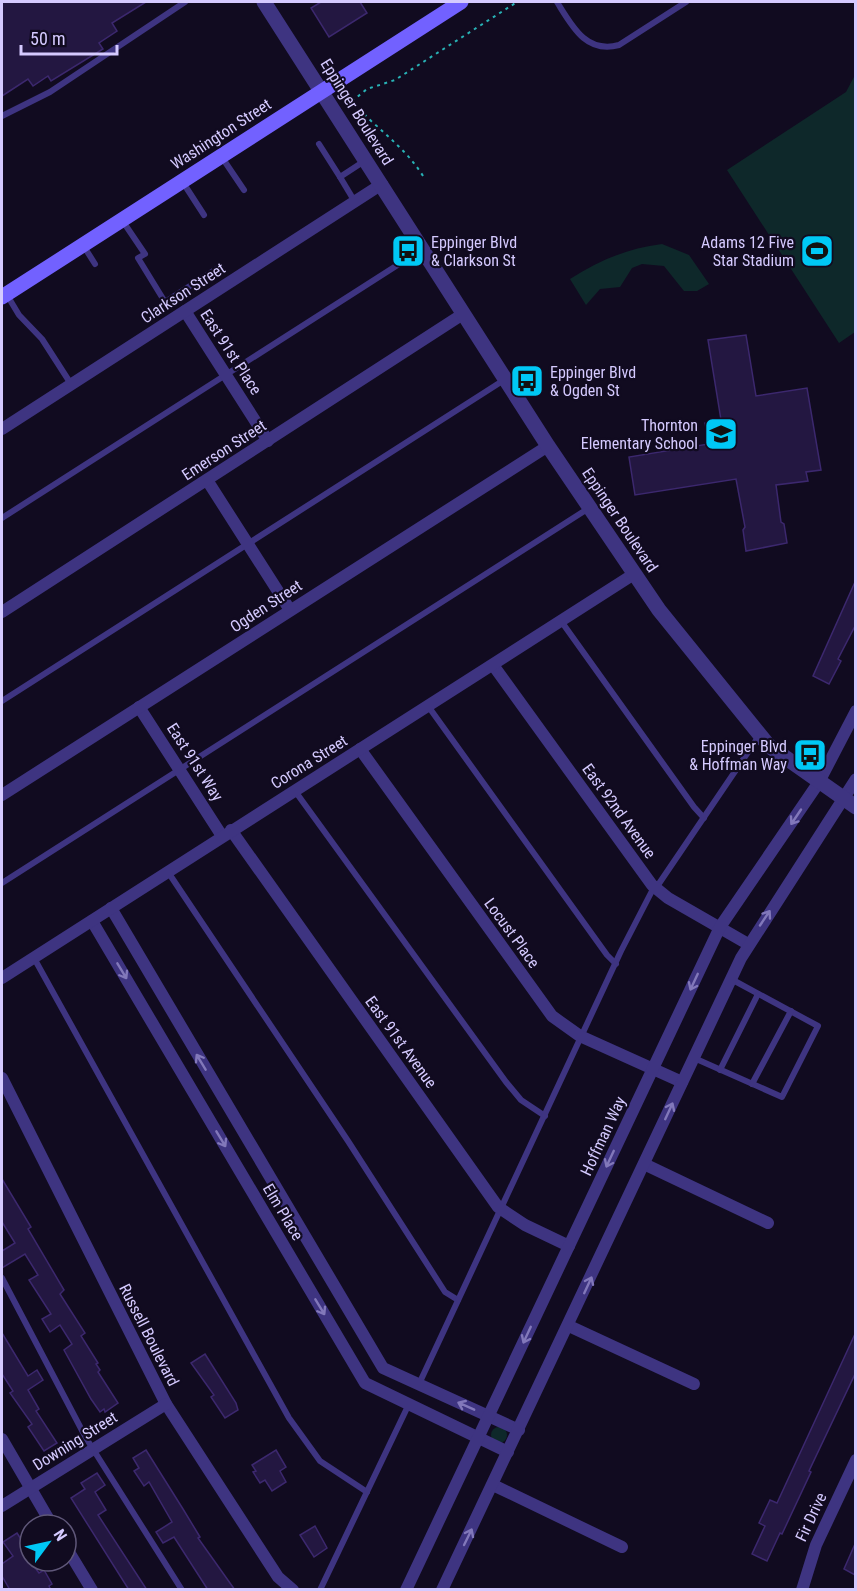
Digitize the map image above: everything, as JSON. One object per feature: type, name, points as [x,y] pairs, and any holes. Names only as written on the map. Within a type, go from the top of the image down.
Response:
[{"type":"main road","name":"Washington Street","points":[[4,295],[461,2]]},
{"type":"street","name":"Eppinger Boulevard","points":[[264,2],[323,90],[548,446],[659,610],[759,735],[850,804]]},
{"type":"street","name":"Clarkson Street","points":[[2,429],[382,184]]},
{"type":"street","name":"East 91st Place","points":[[185,311],[268,441]]},
{"type":"street","name":"Emerson Street","points":[[2,612],[463,314]]},
{"type":"street","name":"Ogden Street","points":[[2,795],[548,446]]},
{"type":"street","points":[[207,480],[290,610]]},
{"type":"street","name":"Corona Street","points":[[2,978],[634,574]]},
{"type":"street","name":"East 92nd Avenue","points":[[493,665],[655,888],[748,944]]},
{"type":"street","name":"East 91st Way","points":[[139,707],[180,770],[227,833]]},
{"type":"street","name":"Hoffman Way","points":[[406,1590],[720,927],[819,782],[855,711]]},
{"type":"street","name":"Locust Place","points":[[360,749],[546,1010],[565,1027],[583,1038],[682,1082]]},
{"type":"street","points":[[442,1590],[748,944],[850,804],[855,779]]},
{"type":"street","name":"East 91st Avenue","points":[[227,833],[502,1211],[569,1246]]},
{"type":"street","name":"Elm Place","points":[[111,908],[383,1368],[519,1430]]},
{"type":"street","name":"Elm Place","points":[[92,921],[360,1375],[372,1388],[508,1452]]},
{"type":"street","name":"Russell Boulevard","points":[[2,1078],[165,1404],[278,1578],[293,1590]]},
{"type":"street","points":[[644,1164],[768,1223]]},
{"type":"street","points":[[569,1326],[694,1384]]},
{"type":"street","name":"Downing Street","points":[[2,1506],[165,1404]]},
{"type":"street","points":[[2,1439],[45,1513]]},
{"type":"street","name":"Fir Drive","points":[[802,1590],[816,1545],[855,1460]]},
{"type":"street","points":[[493,1485],[622,1547]]},
{"type":"street","points":[[78,1567],[92,1590]]},
{"type":"lane","points":[[2,116],[58,87],[185,2]]},
{"type":"lane","points":[[557,2],[577,32],[593,46],[607,48],[619,45],[687,2]]},
{"type":"lane","points":[[319,144],[355,202]]},
{"type":"lane","points":[[221,156],[244,190]]},
{"type":"lane","points":[[340,177],[366,160]]},
{"type":"lane","points":[[182,181],[204,215]]},
{"type":"lane","points":[[122,219],[145,254],[138,258],[165,302],[221,266]]},
{"type":"lane","points":[[83,244],[95,264]]},
{"type":"lane","points":[[2,518],[422,249]]},
{"type":"lane","points":[[4,295],[42,339],[71,384]]},
{"type":"lane","points":[[2,700],[505,379]]},
{"type":"lane","points":[[2,883],[589,507]]},
{"type":"lane","points":[[561,621],[704,818]]},
{"type":"lane","points":[[428,706],[607,955],[616,964]]},
{"type":"lane","points":[[419,1385],[616,964],[655,888],[759,735]]},
{"type":"lane","points":[[294,790],[507,1082],[526,1104],[545,1116]]},
{"type":"lane","points":[[168,871],[348,1141],[445,1292],[458,1300]]},
{"type":"lane","points":[[33,958],[289,1418],[320,1461],[336,1475],[367,1492]]},
{"type":"lane","points":[[694,1058],[782,1097],[818,1026],[731,980]]},
{"type":"lane","points":[[720,1070],[758,994]]},
{"type":"lane","points":[[752,1084],[790,1011]]},
{"type":"lane","points":[[2,1278],[93,1449],[182,1590]]},
{"type":"lane","points":[[320,1590],[408,1406]]},
{"type":"path","points":[[423,176],[410,155],[367,117],[356,104],[351,102],[367,90],[395,80],[518,2]]},
{"type":"green space","name":"Adams 12 Five Star Stadium","points":[[855,75],[855,332],[839,343],[727,170],[846,92]]},
{"type":"green space","points":[[662,244],[689,255],[709,284],[697,291],[684,291],[664,266],[642,264],[632,268],[620,287],[600,289],[586,305],[570,279],[614,256]]},
{"type":"green space","points":[[499,1427],[507,1435],[499,1443],[491,1435]]},
{"type":"building","points":[[2,2],[146,2],[112,23],[117,31],[99,43],[103,49],[51,81],[48,76],[33,86],[28,79],[2,96]]},
{"type":"building","points":[[321,2],[360,2],[367,13],[329,37],[311,8]]},
{"type":"building","name":"Thornton Elementary School","points":[[746,335],[756,396],[807,388],[821,470],[806,472],[808,481],[776,485],[781,522],[784,524],[787,543],[746,551],[743,530],[745,527],[736,479],[635,495],[629,457],[709,444],[705,423],[721,420],[708,340]]},
{"type":"building","points":[[855,582],[855,626],[838,659],[841,661],[829,684],[813,676]]},
{"type":"building","points":[[2,1179],[31,1227],[28,1229],[64,1290],[60,1294],[85,1333],[81,1336],[98,1363],[96,1364],[100,1370],[98,1372],[118,1403],[105,1412],[104,1409],[100,1412],[91,1399],[64,1350],[72,1344],[60,1325],[50,1332],[42,1319],[51,1314],[29,1280],[38,1275],[25,1254],[2,1268],[2,1251],[15,1243],[2,1222]]},
{"type":"building","points":[[2,1333],[28,1376],[37,1370],[43,1380],[28,1390],[39,1409],[36,1411],[57,1443],[44,1451],[28,1427],[32,1424],[10,1393],[13,1391],[2,1374]]},
{"type":"building","points":[[855,1334],[855,1374],[782,1534],[780,1533],[767,1561],[752,1554],[765,1526],[759,1523],[770,1500],[777,1503]]},
{"type":"building","points":[[205,1354],[236,1403],[238,1410],[225,1418],[211,1397],[214,1395],[191,1363]]},
{"type":"building","points":[[146,1450],[200,1537],[198,1538],[235,1590],[208,1590],[174,1537],[163,1543],[156,1532],[172,1522],[149,1482],[144,1486],[134,1471],[139,1468],[133,1458]]},
{"type":"building","points":[[276,1450],[286,1467],[280,1471],[286,1482],[272,1491],[265,1480],[260,1483],[253,1472],[256,1471],[252,1465]]},
{"type":"building","points":[[97,1473],[105,1485],[95,1492],[106,1510],[98,1515],[147,1590],[129,1590],[71,1498],[85,1489],[81,1483]]},
{"type":"building","points":[[315,1526],[327,1548],[314,1557],[300,1535]]},
{"type":"building","points":[[17,1533],[18,1573],[46,1573],[52,1584],[49,1586],[51,1590],[10,1590],[2,1576],[2,1564],[13,1556],[3,1542]]},
{"type":"building","points":[[855,1544],[855,1575],[844,1569]]},
{"type":"place","name":"Eppinger Blvd & Clarkson St","points":[[408,251]]},
{"type":"place","name":"Adams 12 Five Star Stadium","points":[[817,251]]},
{"type":"place","name":"Eppinger Blvd & Ogden St","points":[[527,381]]},
{"type":"place","name":"Thornton Elementary School","points":[[721,434]]},
{"type":"place","name":"Eppinger Blvd & Hoffman Way","points":[[810,755]]}]
